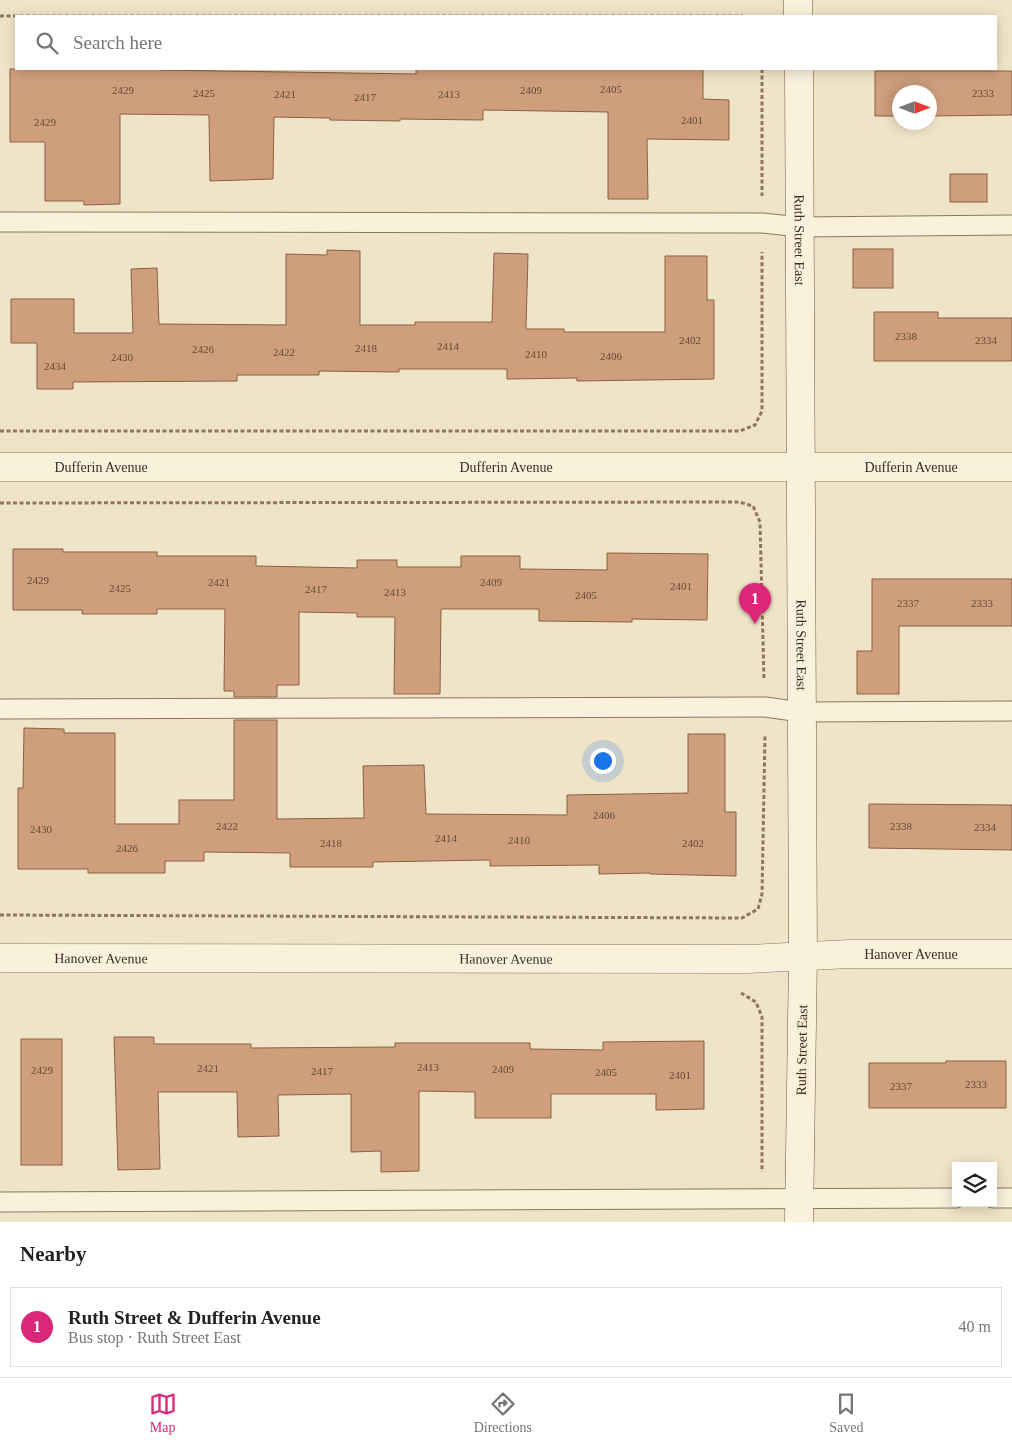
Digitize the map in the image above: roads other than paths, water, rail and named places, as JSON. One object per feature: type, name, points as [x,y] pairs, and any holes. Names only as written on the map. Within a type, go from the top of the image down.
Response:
[{"type":"street","points":[[798,0],[798,15]]},
{"type":"street","name":"Ruth Street East","points":[[799,70],[803,956],[799,1211]]},
{"type":"street","name":"Dufferin Avenue","points":[[0,467],[1012,467]]},
{"type":"street","name":"Hanover Avenue","points":[[0,958],[748,959],[850,954],[1012,954]]},
{"type":"lane","points":[[0,222],[762,224],[800,227],[1012,225]]},
{"type":"lane","points":[[0,710],[765,707],[801,712],[1012,711]]},
{"type":"lane","points":[[0,1202],[762,1200],[799,1211],[952,1198]]},
{"type":"lane","points":[[997,1198],[1012,1198]]},
{"type":"place","name":"Ruth Street & Dufferin Avenue","points":[[755,624]]}]
